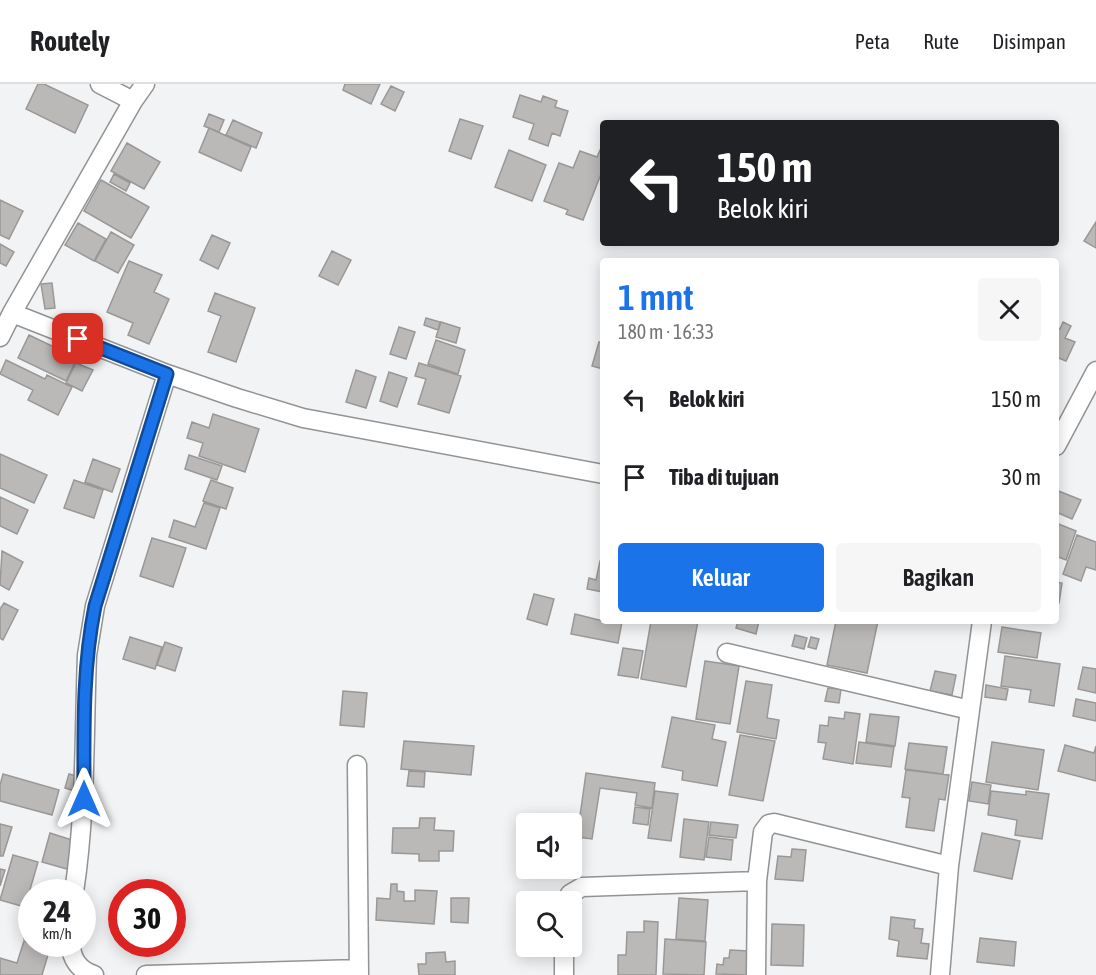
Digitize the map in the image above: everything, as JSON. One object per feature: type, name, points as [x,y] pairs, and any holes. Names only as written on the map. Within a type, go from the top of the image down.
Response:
[{"type":"street","points":[[100,84],[133,101]]},
{"type":"street","points":[[0,337],[133,101],[145,84]]},
{"type":"street","points":[[12,313],[167,374],[303,418],[600,473]]},
{"type":"street","points":[[1059,440],[1096,371]]},
{"type":"street","points":[[76,879],[81,851],[84,799],[85,700],[90,632],[95,606],[167,374]]},
{"type":"street","points":[[940,975],[949,867],[982,624]]},
{"type":"street","points":[[727,653],[970,710]]},
{"type":"street","points":[[146,975],[359,972],[357,765]]},
{"type":"street","points":[[756,975],[757,881],[763,832],[768,824],[949,867]]},
{"type":"street","points":[[575,891],[582,887],[757,881]]},
{"type":"street","points":[[74,957],[80,969],[94,975]]},
{"type":"street","points":[[564,957],[564,975]]},
{"type":"building","points":[[38,84],[44,84],[88,105],[75,133],[26,109]]},
{"type":"building","points":[[345,84],[380,84],[371,104],[343,90]]},
{"type":"building","points":[[391,86],[404,92],[395,111],[381,104]]},
{"type":"building","points":[[520,95],[541,102],[543,96],[557,101],[555,107],[568,111],[560,136],[552,133],[548,146],[529,139],[534,124],[513,117]]},
{"type":"building","points":[[209,114],[224,120],[219,132],[204,126]]},
{"type":"building","points":[[460,119],[483,126],[471,159],[449,151]]},
{"type":"building","points":[[233,120],[262,133],[256,148],[226,135]]},
{"type":"building","points":[[209,128],[251,147],[241,171],[199,152]]},
{"type":"building","points":[[127,143],[160,162],[144,189],[111,171]]},
{"type":"building","points":[[509,150],[546,165],[532,201],[495,187]]},
{"type":"building","points":[[600,150],[600,177],[583,220],[566,214],[568,210],[544,201],[559,163],[573,168],[580,151],[597,157]]},
{"type":"building","points":[[114,174],[130,183],[126,191],[110,182]]},
{"type":"building","points":[[101,180],[149,207],[131,238],[84,211]]},
{"type":"building","points":[[0,200],[23,211],[9,239],[0,235]]},
{"type":"building","points":[[1096,222],[1096,248],[1084,241]]},
{"type":"building","points":[[78,223],[106,239],[94,261],[65,245]]},
{"type":"building","points":[[111,232],[134,245],[118,273],[95,261]]},
{"type":"building","points":[[212,235],[230,243],[218,269],[200,260]]},
{"type":"building","points":[[0,244],[14,252],[6,266],[0,263]]},
{"type":"building","points":[[332,251],[351,260],[338,285],[319,276]]},
{"type":"building","points":[[129,261],[162,275],[154,292],[169,299],[149,344],[128,335],[133,323],[107,312]]},
{"type":"building","points":[[52,283],[55,308],[45,309],[41,284]]},
{"type":"building","points":[[215,293],[255,308],[236,362],[208,352],[221,316],[208,311]]},
{"type":"building","points":[[426,318],[440,322],[438,330],[424,325]]},
{"type":"building","points":[[441,322],[460,328],[456,343],[436,337]]},
{"type":"building","points":[[1063,322],[1071,326],[1065,338],[1075,342],[1066,361],[1059,358],[1060,329]]},
{"type":"building","points":[[399,327],[415,332],[406,359],[390,354]]},
{"type":"building","points":[[29,335],[77,358],[66,381],[18,358]]},
{"type":"building","points":[[436,340],[465,350],[458,374],[428,364]]},
{"type":"building","points":[[599,342],[600,342],[600,368],[592,366]]},
{"type":"building","points":[[6,360],[45,379],[47,375],[72,387],[58,415],[28,400],[33,390],[0,374]]},
{"type":"building","points":[[76,363],[93,370],[82,391],[66,383]]},
{"type":"building","points":[[419,363],[461,376],[449,413],[418,404],[426,379],[415,376]]},
{"type":"building","points":[[356,370],[376,377],[366,408],[346,402]]},
{"type":"building","points":[[389,372],[407,378],[397,407],[380,401]]},
{"type":"building","points":[[213,414],[259,429],[245,472],[199,456],[203,443],[187,438],[192,422],[209,428]]},
{"type":"building","points":[[0,454],[47,475],[34,503],[0,488]]},
{"type":"building","points":[[189,455],[222,466],[217,480],[185,469]]},
{"type":"building","points":[[93,459],[120,469],[112,492],[85,482]]},
{"type":"building","points":[[74,480],[103,490],[94,518],[64,508]]},
{"type":"building","points":[[211,480],[233,488],[226,509],[203,501]]},
{"type":"building","points":[[1059,491],[1081,500],[1072,519],[1059,513]]},
{"type":"building","points":[[0,497],[28,510],[17,534],[0,526]]},
{"type":"building","points":[[204,503],[220,508],[206,549],[169,537],[174,520],[195,527]]},
{"type":"building","points":[[1059,524],[1076,531],[1066,560],[1059,557]]},
{"type":"building","points":[[1077,535],[1096,542],[1096,570],[1086,567],[1081,581],[1063,574]]},
{"type":"building","points":[[152,538],[186,548],[173,587],[140,576]]},
{"type":"building","points":[[2,551],[23,562],[9,590],[0,585]]},
{"type":"building","points":[[600,561],[600,591],[587,589],[589,578],[596,580]]},
{"type":"building","points":[[1059,582],[1062,583],[1059,603]]},
{"type":"building","points":[[534,594],[554,599],[547,625],[527,619]]},
{"type":"building","points":[[4,603],[18,610],[3,640],[0,638],[0,609]]},
{"type":"building","points":[[575,614],[600,620],[600,624],[622,624],[618,643],[571,634]]},
{"type":"building","points":[[650,624],[697,624],[686,687],[641,679]]},
{"type":"building","points":[[737,624],[758,624],[756,634],[736,628]]},
{"type":"building","points":[[835,624],[877,624],[867,673],[827,665]]},
{"type":"building","points":[[1002,627],[1041,633],[1037,658],[998,652]]},
{"type":"building","points":[[795,635],[807,638],[804,649],[792,646]]},
{"type":"building","points":[[130,637],[162,647],[155,669],[123,659]]},
{"type":"building","points":[[811,637],[819,639],[816,649],[808,647]]},
{"type":"building","points":[[165,642],[182,648],[175,671],[157,665]]},
{"type":"building","points":[[623,648],[643,651],[638,678],[618,675]]},
{"type":"building","points":[[1005,656],[1060,664],[1054,706],[1029,702],[1031,690],[1001,686]]},
{"type":"building","points":[[705,661],[739,666],[730,724],[696,719]]},
{"type":"building","points":[[1083,667],[1096,669],[1096,693],[1078,689]]},
{"type":"building","points":[[935,671],[956,675],[952,695],[930,691]]},
{"type":"building","points":[[746,681],[772,685],[767,718],[779,720],[776,739],[737,732]]},
{"type":"building","points":[[986,685],[1008,689],[1006,700],[985,697]]},
{"type":"building","points":[[828,688],[841,689],[839,703],[825,701]]},
{"type":"building","points":[[343,691],[367,693],[364,727],[340,725]]},
{"type":"building","points":[[1076,699],[1096,703],[1096,721],[1073,716]]},
{"type":"building","points":[[845,712],[860,714],[853,764],[823,759],[826,743],[818,742],[820,725],[828,726],[829,717],[844,719]]},
{"type":"building","points":[[870,714],[899,717],[895,746],[866,742]]},
{"type":"building","points":[[672,717],[715,725],[712,739],[726,742],[717,786],[682,780],[683,771],[662,767]]},
{"type":"building","points":[[740,735],[775,741],[763,801],[729,795]]},
{"type":"building","points":[[404,741],[474,746],[471,775],[401,769]]},
{"type":"building","points":[[859,742],[894,747],[891,767],[856,763]]},
{"type":"building","points":[[992,742],[1044,750],[1038,790],[986,782]]},
{"type":"building","points":[[909,743],[947,747],[943,774],[905,769]]},
{"type":"building","points":[[1065,745],[1094,753],[1096,746],[1096,781],[1058,771]]},
{"type":"building","points":[[906,770],[949,775],[945,800],[939,799],[934,831],[906,827],[910,798],[902,797]]},
{"type":"building","points":[[409,771],[425,772],[424,787],[407,786]]},
{"type":"building","points":[[586,773],[655,783],[652,808],[635,805],[637,793],[600,788],[592,839],[582,838],[580,813]]},
{"type":"building","points":[[3,774],[59,790],[52,815],[0,801]]},
{"type":"building","points":[[69,774],[80,777],[75,791],[65,788]]},
{"type":"building","points":[[972,782],[991,785],[988,804],[969,801]]},
{"type":"building","points":[[655,791],[678,794],[671,841],[648,838]]},
{"type":"building","points":[[991,791],[1026,795],[1026,791],[1049,794],[1042,839],[1015,835],[1017,820],[988,815]]},
{"type":"building","points":[[635,807],[650,809],[648,825],[633,823]]},
{"type":"building","points":[[420,818],[435,818],[434,830],[454,831],[453,851],[439,851],[439,861],[419,861],[419,854],[392,853],[393,828],[419,828]]},
{"type":"building","points":[[684,819],[709,822],[704,860],[680,857]]},
{"type":"building","points":[[711,822],[738,825],[736,838],[709,835]]},
{"type":"building","points":[[0,824],[12,827],[3,856],[0,856]]},
{"type":"building","points":[[50,833],[75,841],[67,869],[42,862]]},
{"type":"building","points":[[982,833],[1020,841],[1012,879],[974,871]]},
{"type":"building","points":[[709,837],[733,840],[731,860],[706,857]]},
{"type":"building","points":[[792,849],[806,850],[803,881],[775,879],[778,856],[791,857]]},
{"type":"building","points":[[13,855],[38,862],[33,879],[18,879],[18,905],[0,900]]},
{"type":"building","points":[[0,869],[5,870],[0,886]]},
{"type":"building","points":[[391,884],[397,884],[397,891],[404,892],[404,901],[415,901],[415,890],[437,891],[434,924],[376,920],[377,898],[390,899]]},
{"type":"building","points":[[451,898],[469,898],[468,923],[451,922]]},
{"type":"building","points":[[679,898],[708,900],[705,941],[676,939]]},
{"type":"building","points":[[891,917],[915,920],[914,928],[923,929],[921,943],[929,944],[927,959],[897,956],[899,941],[889,939]]},
{"type":"building","points":[[644,921],[658,922],[656,975],[618,975],[618,955],[626,955],[627,932],[644,932]]},
{"type":"building","points":[[772,924],[804,925],[803,966],[771,965]]},
{"type":"building","points":[[980,938],[1016,942],[1014,966],[977,962]]},
{"type":"building","points":[[665,939],[706,942],[704,975],[663,974]]},
{"type":"building","points":[[730,950],[749,951],[748,975],[716,974],[717,964],[723,965],[724,958],[729,958]]},
{"type":"building","points":[[445,952],[446,962],[455,961],[455,975],[419,975],[418,964],[426,964],[426,953]]},
{"type":"building","points":[[19,957],[47,957],[42,975],[0,975],[0,958],[17,963]]},
{"type":"route","points":[[78,339],[167,374],[95,606],[87,655],[84,799]]}]
